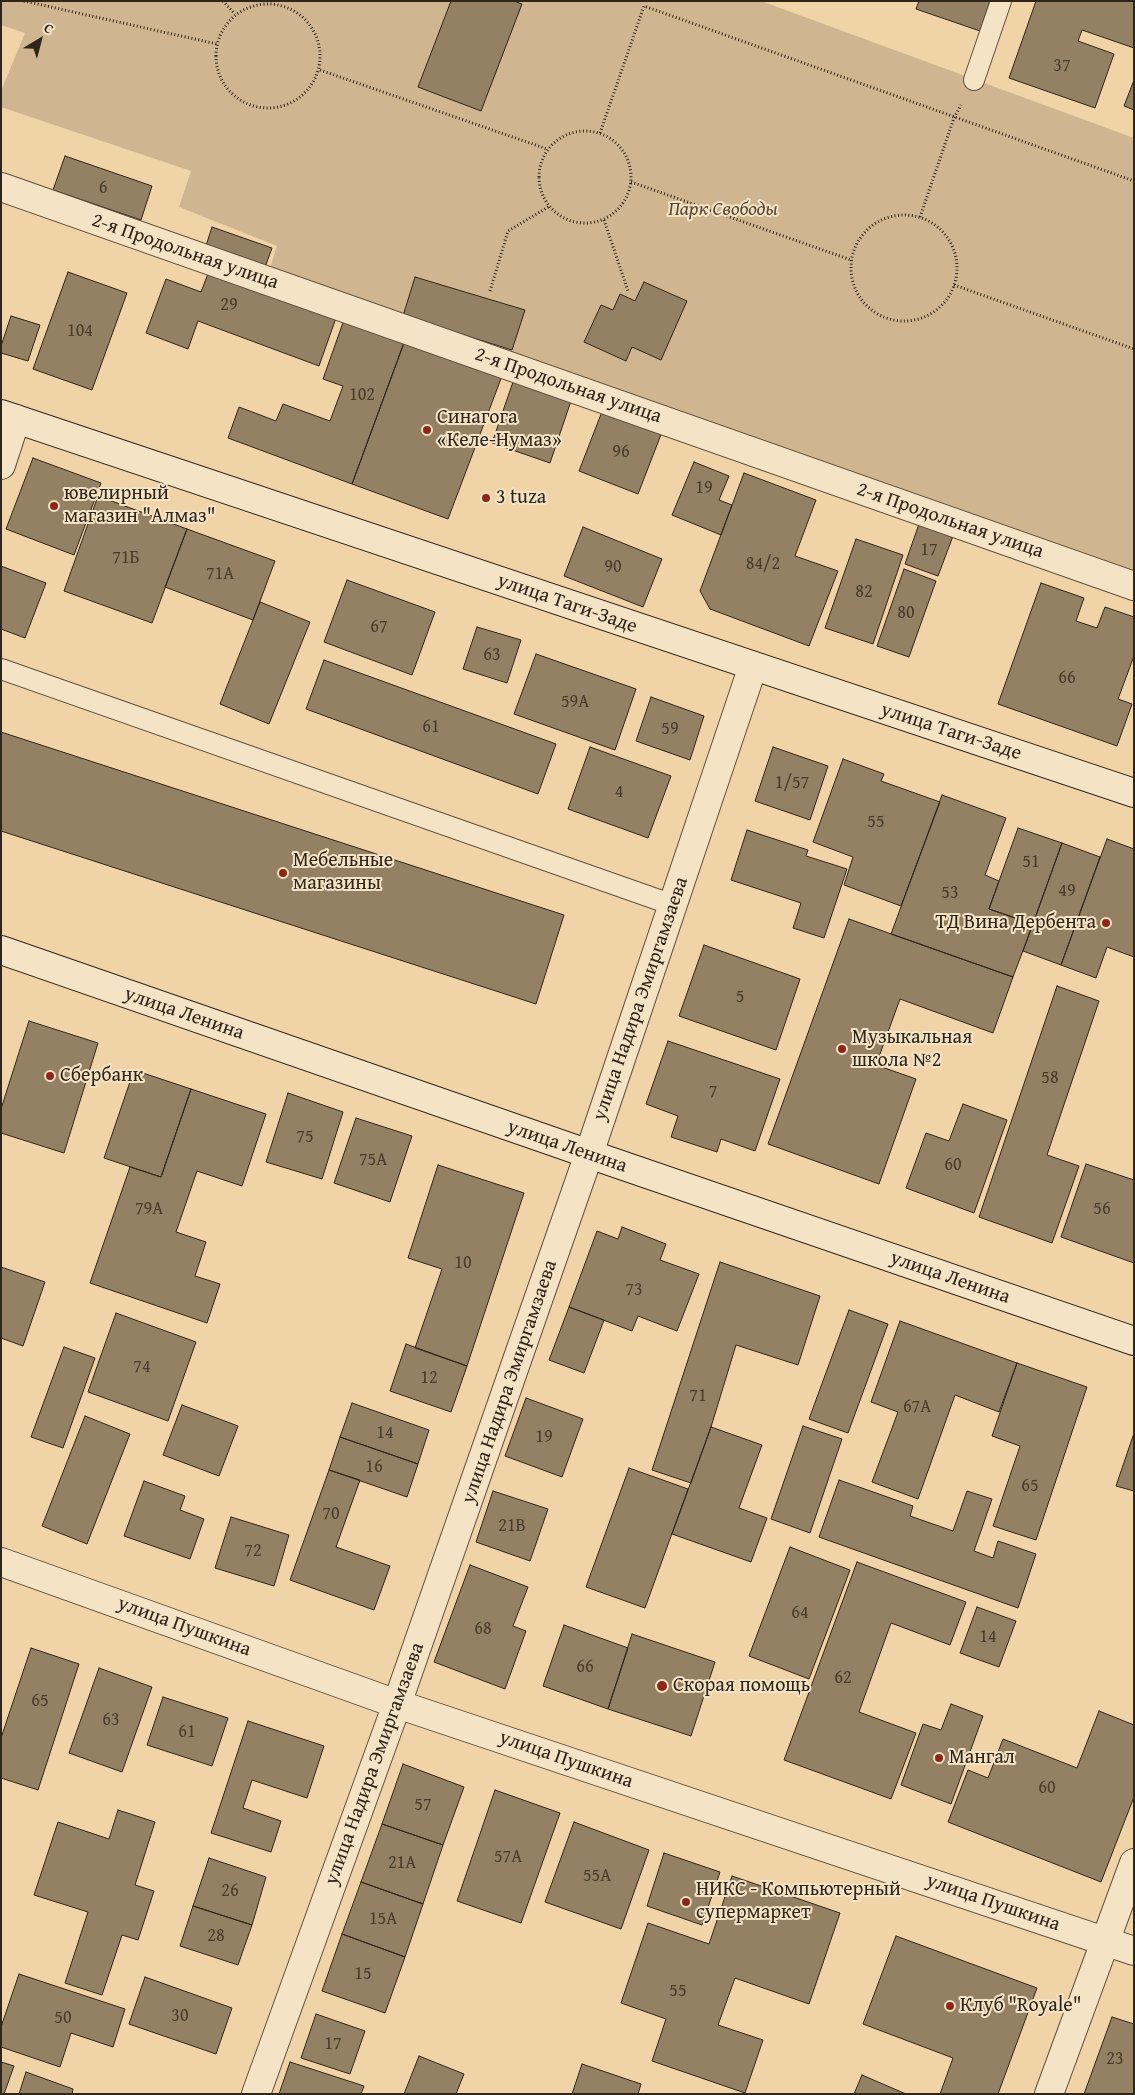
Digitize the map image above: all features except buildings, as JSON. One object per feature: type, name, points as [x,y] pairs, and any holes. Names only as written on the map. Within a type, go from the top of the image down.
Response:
[{"type":"street","name":"2-я Продольная улица","points":[[1,187],[1134,586]]},
{"type":"street","points":[[1,465],[8,416]]},
{"type":"street","name":"улица Таги-Заде","points":[[8,416],[1134,793]]},
{"type":"street","name":"улица Надира Эмиргамзаева","points":[[256,2094],[397,1704],[589,1154],[753,666]]},
{"type":"street","name":"улица Ленина","points":[[1,950],[589,1154],[1134,1340]]},
{"type":"street","name":"улица Пушкина","points":[[1,1562],[397,1704],[1134,1951]]},
{"type":"street","points":[[1049,2094],[1134,1863]]},
{"type":"lane","points":[[974,80],[1001,1]]},
{"type":"lane","points":[[1,669],[673,905]]},
{"type":"path","points":[[24,1],[217,44]]},
{"type":"path","points":[[223,1],[235,14]]},
{"type":"path","points":[[277,4],[298,12],[313,28],[321,48],[320,70],[310,89],[295,102],[276,109],[255,108],[236,99],[223,84],[216,64],[217,44],[224,27],[235,14],[255,5],[277,4]]},
{"type":"path","points":[[600,133],[644,6],[1134,181]]},
{"type":"path","points":[[320,70],[547,150]]},
{"type":"path","points":[[920,217],[954,118],[974,80]]},
{"type":"path","points":[[571,133],[600,133],[618,144],[629,162],[631,182],[623,205],[604,220],[580,224],[557,215],[542,196],[538,172],[547,150],[571,133]]},
{"type":"path","points":[[631,182],[851,260]]},
{"type":"path","points":[[490,291],[508,231],[550,206]]},
{"type":"path","points":[[902,214],[920,217],[935,224],[947,236],[955,251],[957,268],[954,285],[947,300],[935,311],[920,319],[903,321],[886,318],[870,309],[858,295],[852,278],[851,260],[857,242],[869,228],[884,218],[902,214]]},
{"type":"path","points":[[604,220],[628,291]]},
{"type":"path","points":[[954,285],[1134,349]]},
{"type":"green space","name":"Парк Свободы","points":[[1,1],[761,1],[1134,138],[1134,581],[268,274],[277,246],[179,207],[191,171],[1,107],[1,91],[25,33],[1,25]]},
{"type":"place","name":"Синагога «Келе-Нумаз»","points":[[427,430]]},
{"type":"place","name":"3 tuza","points":[[486,498]]},
{"type":"place","name":"ювелирный магазин \"Алмаз\"","points":[[54,506]]},
{"type":"place","name":"Мебельные магазины","points":[[283,873]]},
{"type":"place","name":"ТД Вина Дербента","points":[[1106,923]]},
{"type":"place","name":"Музыкальная школа №2","points":[[842,1049]]},
{"type":"place","name":"Сбербанк","points":[[50,1076]]},
{"type":"place","name":"Скорая помощь","points":[[662,1686]]},
{"type":"place","name":"Мангал","points":[[939,1758]]},
{"type":"place","name":"НИКС - Компьютерный супермаркет","points":[[686,1902]]},
{"type":"place","name":"Клуб \"Royale\"","points":[[950,2006]]}]
